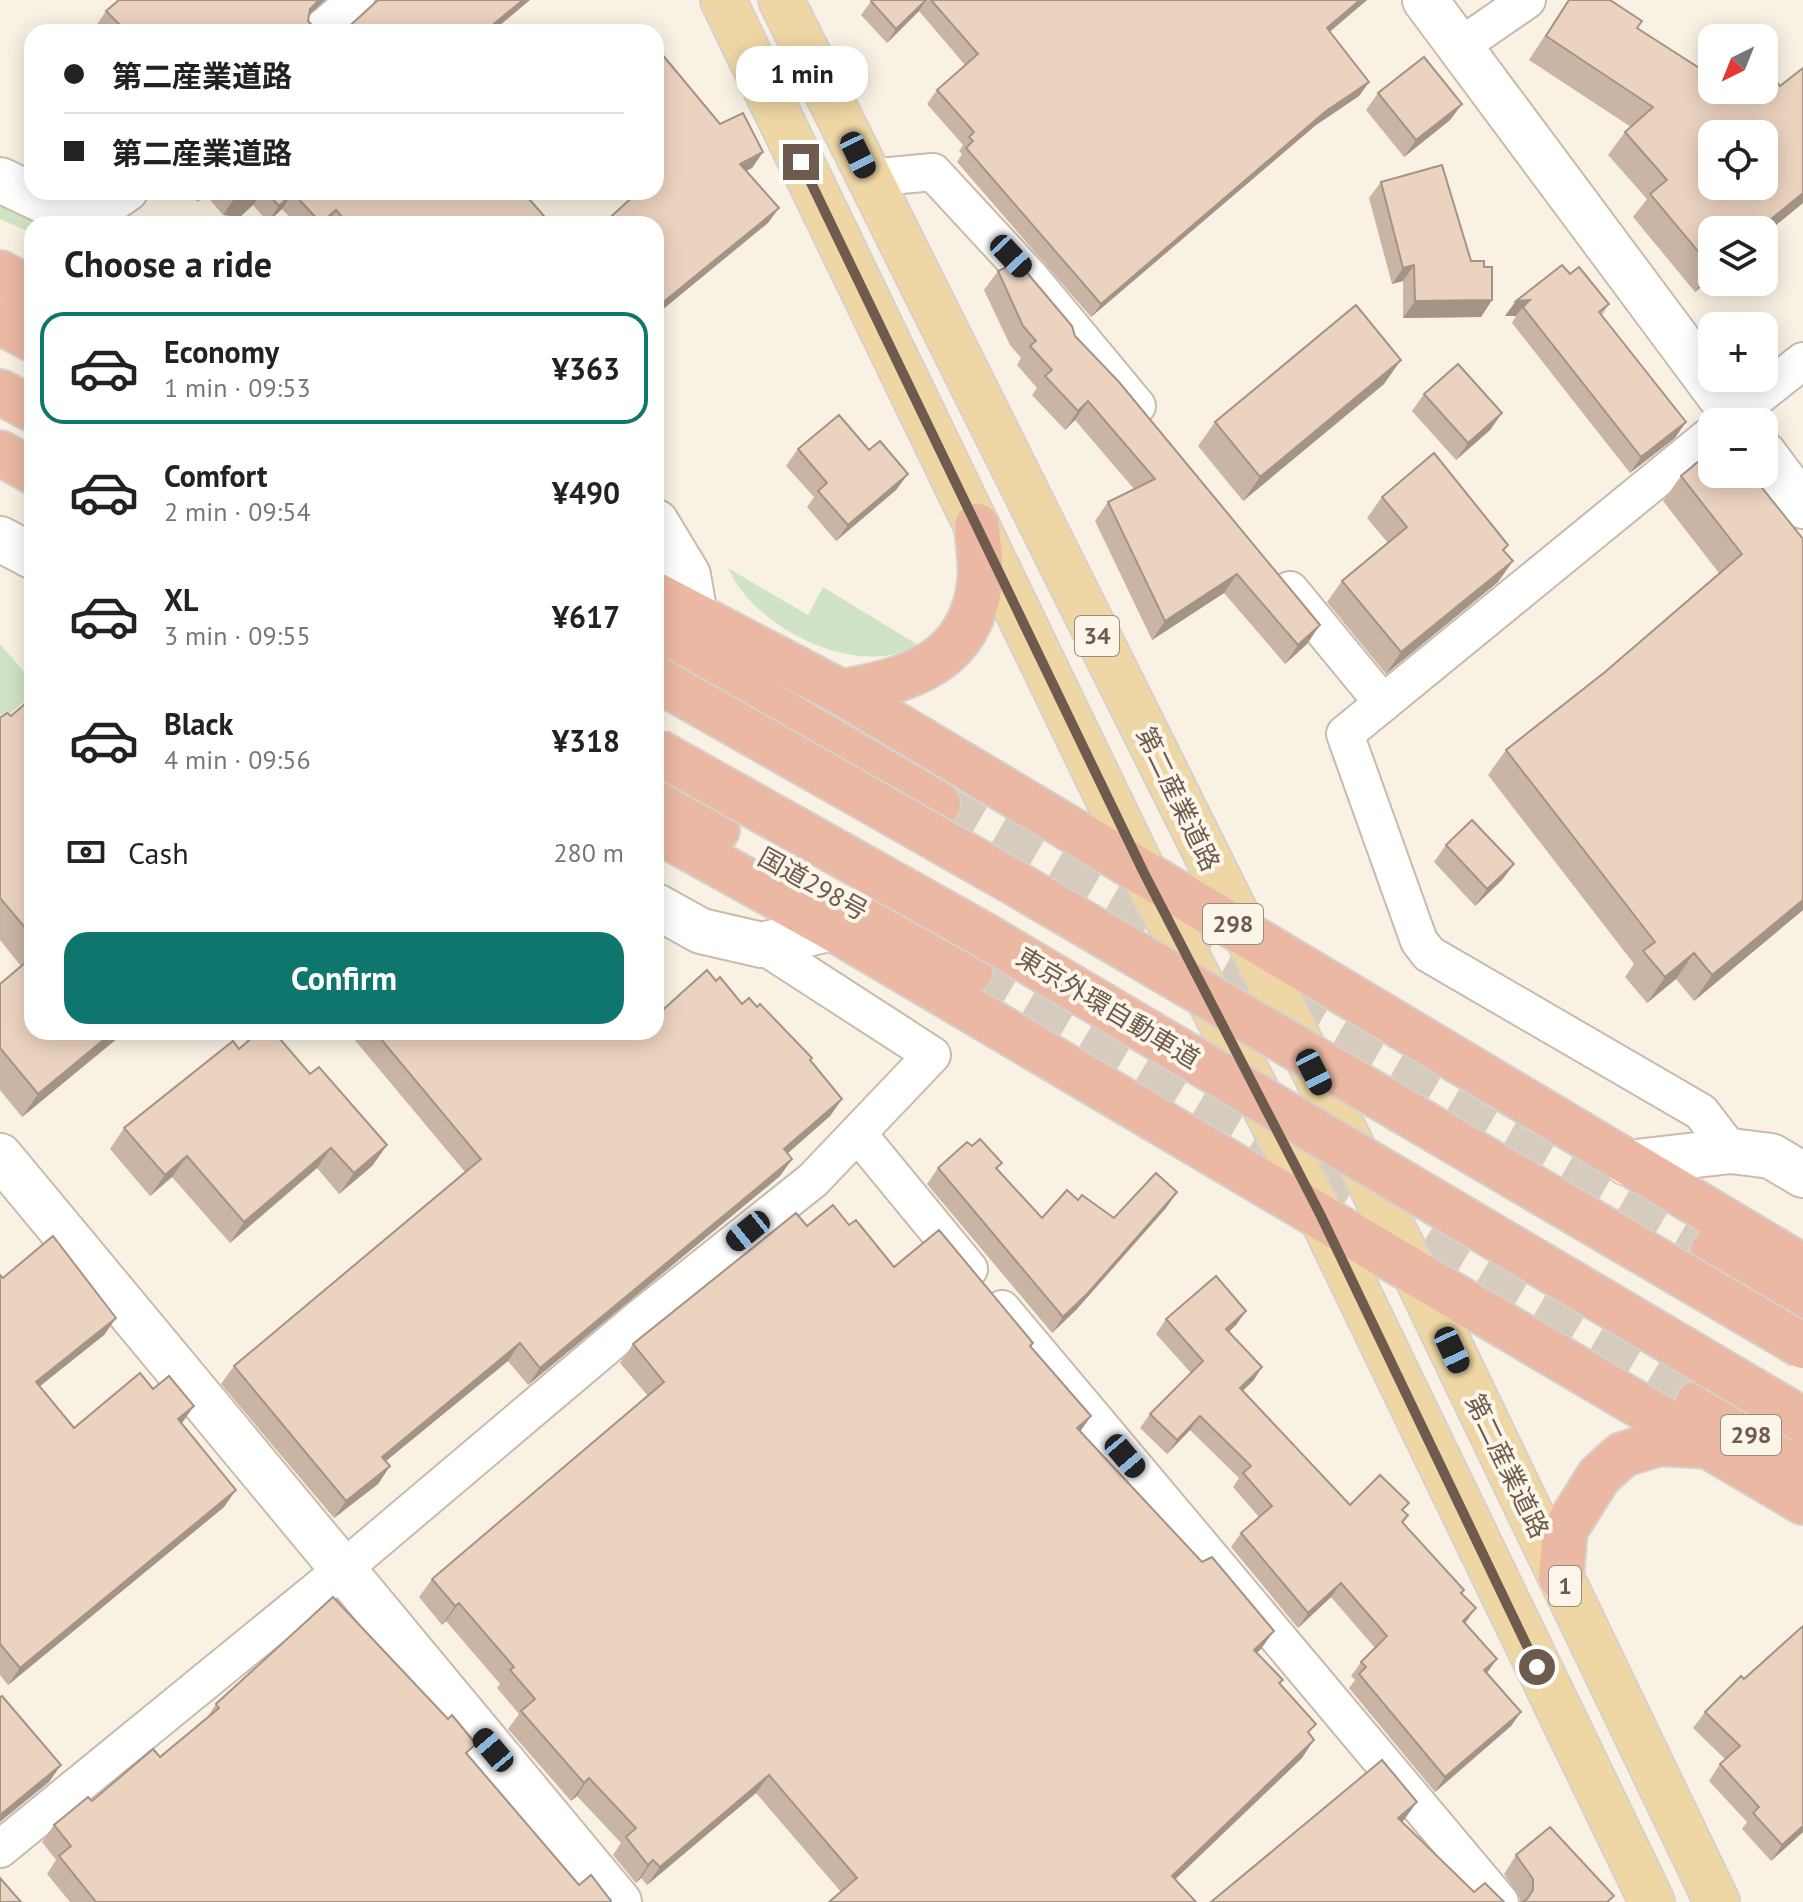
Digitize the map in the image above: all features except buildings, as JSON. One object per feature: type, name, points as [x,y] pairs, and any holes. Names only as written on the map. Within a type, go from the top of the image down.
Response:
[{"type":"highway","points":[[0,261],[24,272]]},
{"type":"highway","points":[[0,273],[24,286]]},
{"type":"highway","points":[[0,322],[24,335]]},
{"type":"highway","points":[[0,392],[24,405]]},
{"type":"highway","points":[[0,441],[24,453]]},
{"type":"highway","points":[[0,453],[24,466]]},
{"type":"highway","points":[[841,692],[905,678],[930,667],[957,642],[974,611],[980,581],[977,526]]},
{"type":"highway","name":"298","points":[[664,599],[841,692],[1803,1267]]},
{"type":"highway","points":[[664,643],[938,804]]},
{"type":"highway","points":[[664,684],[1042,899],[1803,1346]]},
{"type":"highway","name":"東京外環自動車道","points":[[664,755],[996,942],[1803,1420]]},
{"type":"highway","name":"国道298号","points":[[664,800],[970,972]]},
{"type":"highway","name":"298","points":[[664,834],[832,928],[1803,1502]]},
{"type":"highway","points":[[1713,1251],[1803,1303]]},
{"type":"highway","name":"298","points":[[1698,1403],[1803,1466]]},
{"type":"highway","points":[[1561,1577],[1565,1530],[1599,1476],[1622,1455],[1659,1443],[1707,1446]]},
{"type":"main road","name":"34","points":[[723,0],[1144,873],[1321,1216]]},
{"type":"main road","name":"第二産業道路","points":[[781,0],[1414,1271],[1717,1902]]},
{"type":"main road","name":"1","points":[[1321,1216],[1652,1902]]},
{"type":"street","points":[[328,24],[356,0]]},
{"type":"street","points":[[1425,0],[1717,408]]},
{"type":"street","points":[[1459,47],[1527,0]]},
{"type":"street","points":[[869,178],[933,172],[1030,277],[1161,435]]},
{"type":"street","points":[[0,180],[24,191]]},
{"type":"street","points":[[42,200],[75,216]]},
{"type":"street","points":[[99,216],[119,200]]},
{"type":"street","points":[[1746,408],[1803,361]]},
{"type":"street","points":[[1698,447],[1345,734],[1419,941],[1429,954],[1701,1112],[1731,1151]]},
{"type":"street","points":[[1778,473],[1803,506]]},
{"type":"street","points":[[664,535],[688,575],[695,616]]},
{"type":"street","points":[[0,539],[24,552]]},
{"type":"street","points":[[1272,569],[1383,703]]},
{"type":"street","points":[[0,1849],[343,1569],[640,1318],[813,1180],[932,1055],[762,945],[701,931],[664,910]]},
{"type":"street","points":[[762,945],[832,928]]},
{"type":"street","points":[[858,1134],[1500,1902]]},
{"type":"street","points":[[1627,1163],[1731,1151],[1771,1156],[1803,1175]]},
{"type":"street","points":[[0,1156],[619,1902]]},
{"type":"green space","points":[[0,194],[44,216],[24,216],[24,230],[0,219]]},
{"type":"green space","points":[[728,568],[808,615],[823,587],[918,645],[893,654],[866,656],[838,652],[810,642],[783,628],[760,610],[741,590]]},
{"type":"green space","points":[[0,644],[24,672],[24,702],[0,722]]},
{"type":"tunnel","points":[[938,804],[1713,1251]]},
{"type":"tunnel","points":[[970,972],[1698,1403]]},
{"type":"route","points":[[801,162],[1144,873],[1321,1216],[1537,1667]]}]
